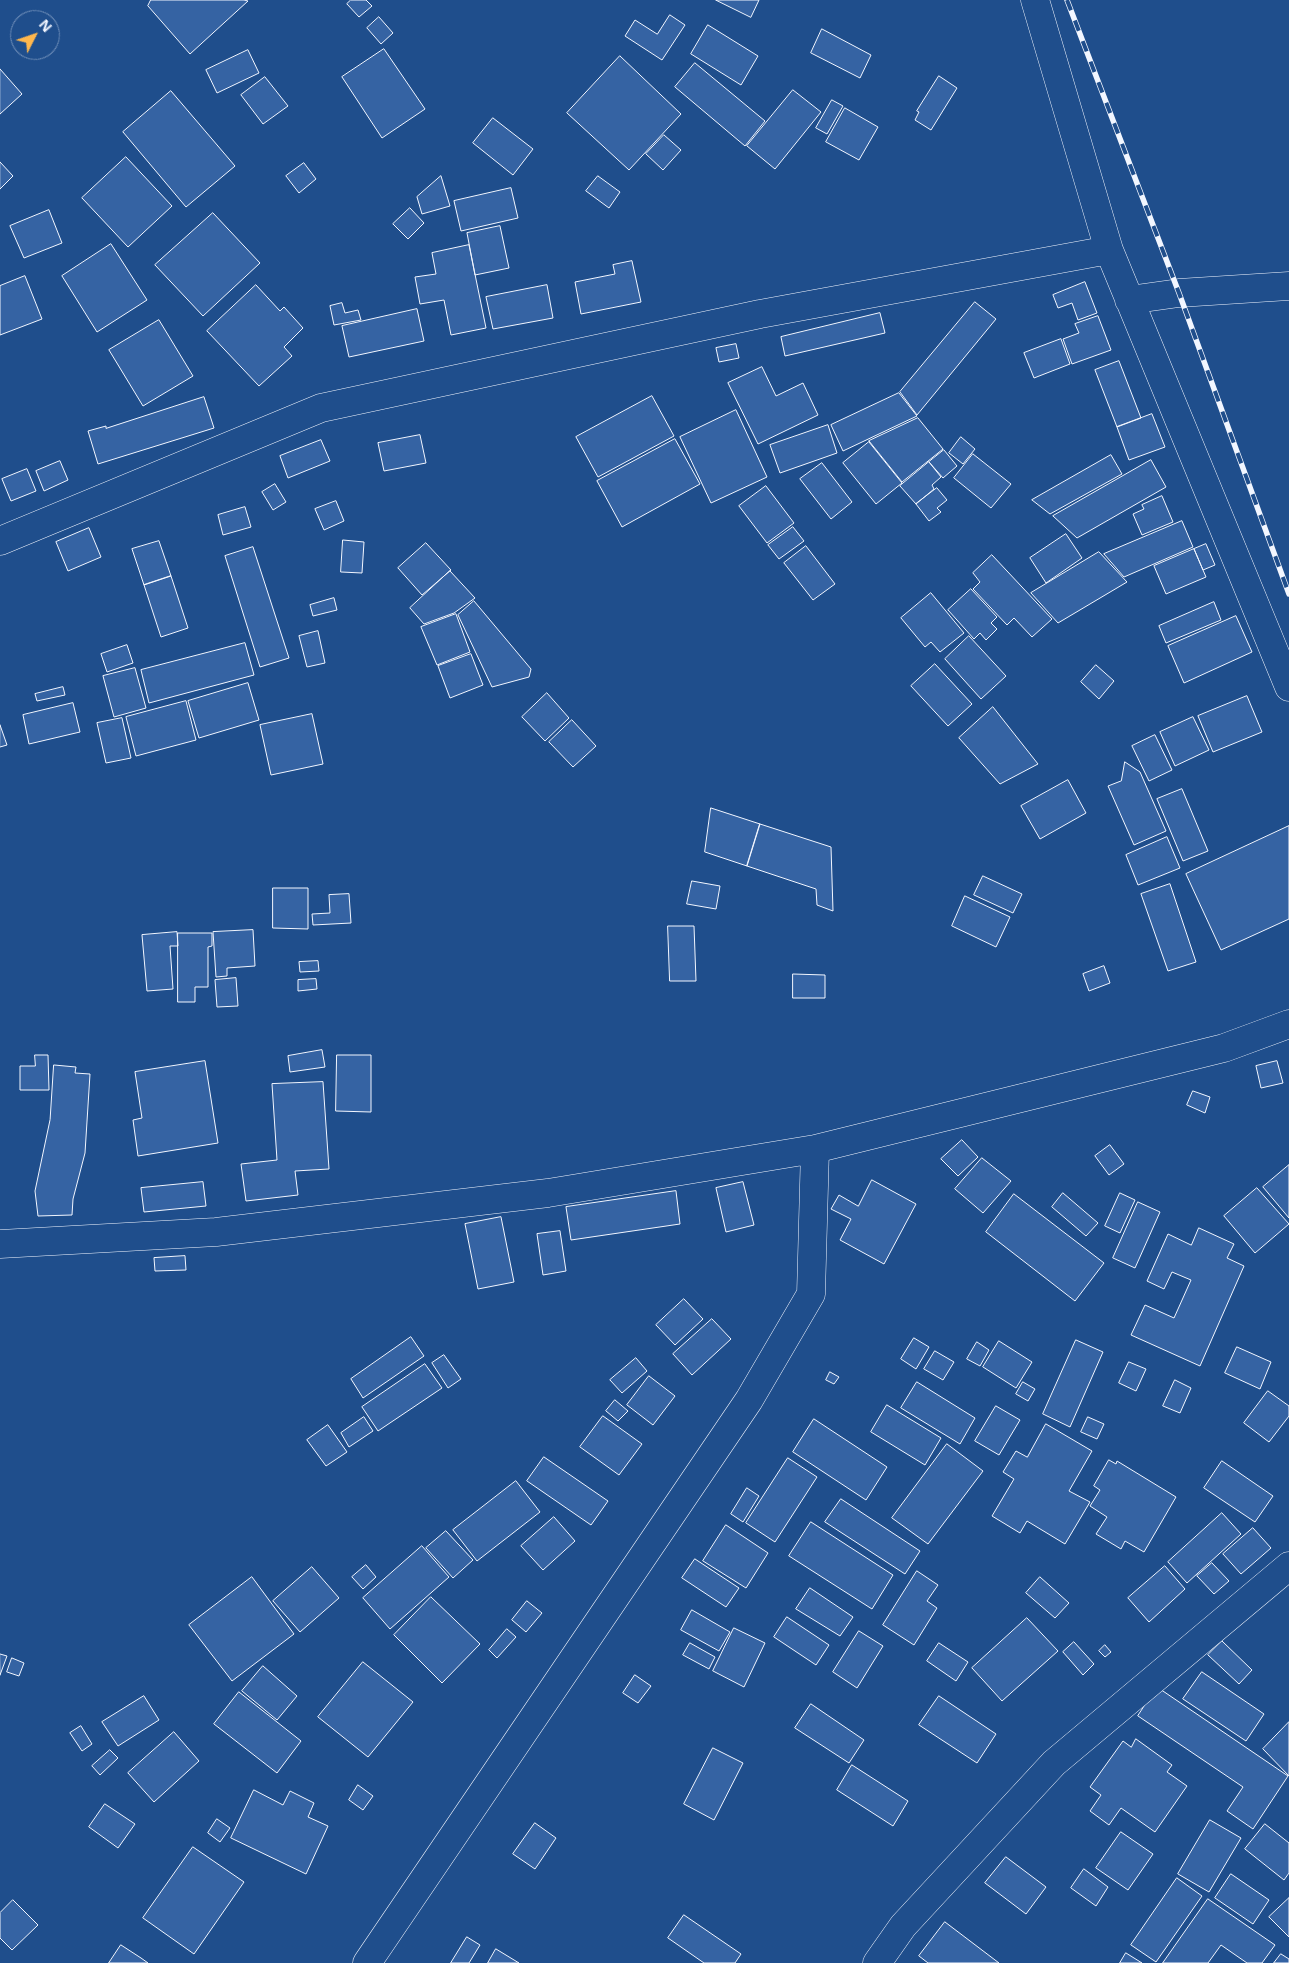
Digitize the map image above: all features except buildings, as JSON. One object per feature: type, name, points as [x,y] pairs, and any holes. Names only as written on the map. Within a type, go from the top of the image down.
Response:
[{"type":"street","points":[[1035,0],[1109,250],[1286,670]]},
{"type":"street","points":[[0,541],[320,408],[760,314],[1109,250]]},
{"type":"street","points":[[1129,300],[1179,294],[1289,286]]},
{"type":"street","points":[[0,1244],[216,1232],[548,1193],[815,1150],[1224,1048],[1289,1024]]},
{"type":"street","points":[[367,1963],[749,1400],[811,1294],[815,1150]]},
{"type":"street","points":[[877,1963],[903,1926],[1054,1764],[1289,1566]]},
{"type":"railway","points":[[1067,0],[1179,293],[1289,594]]}]
